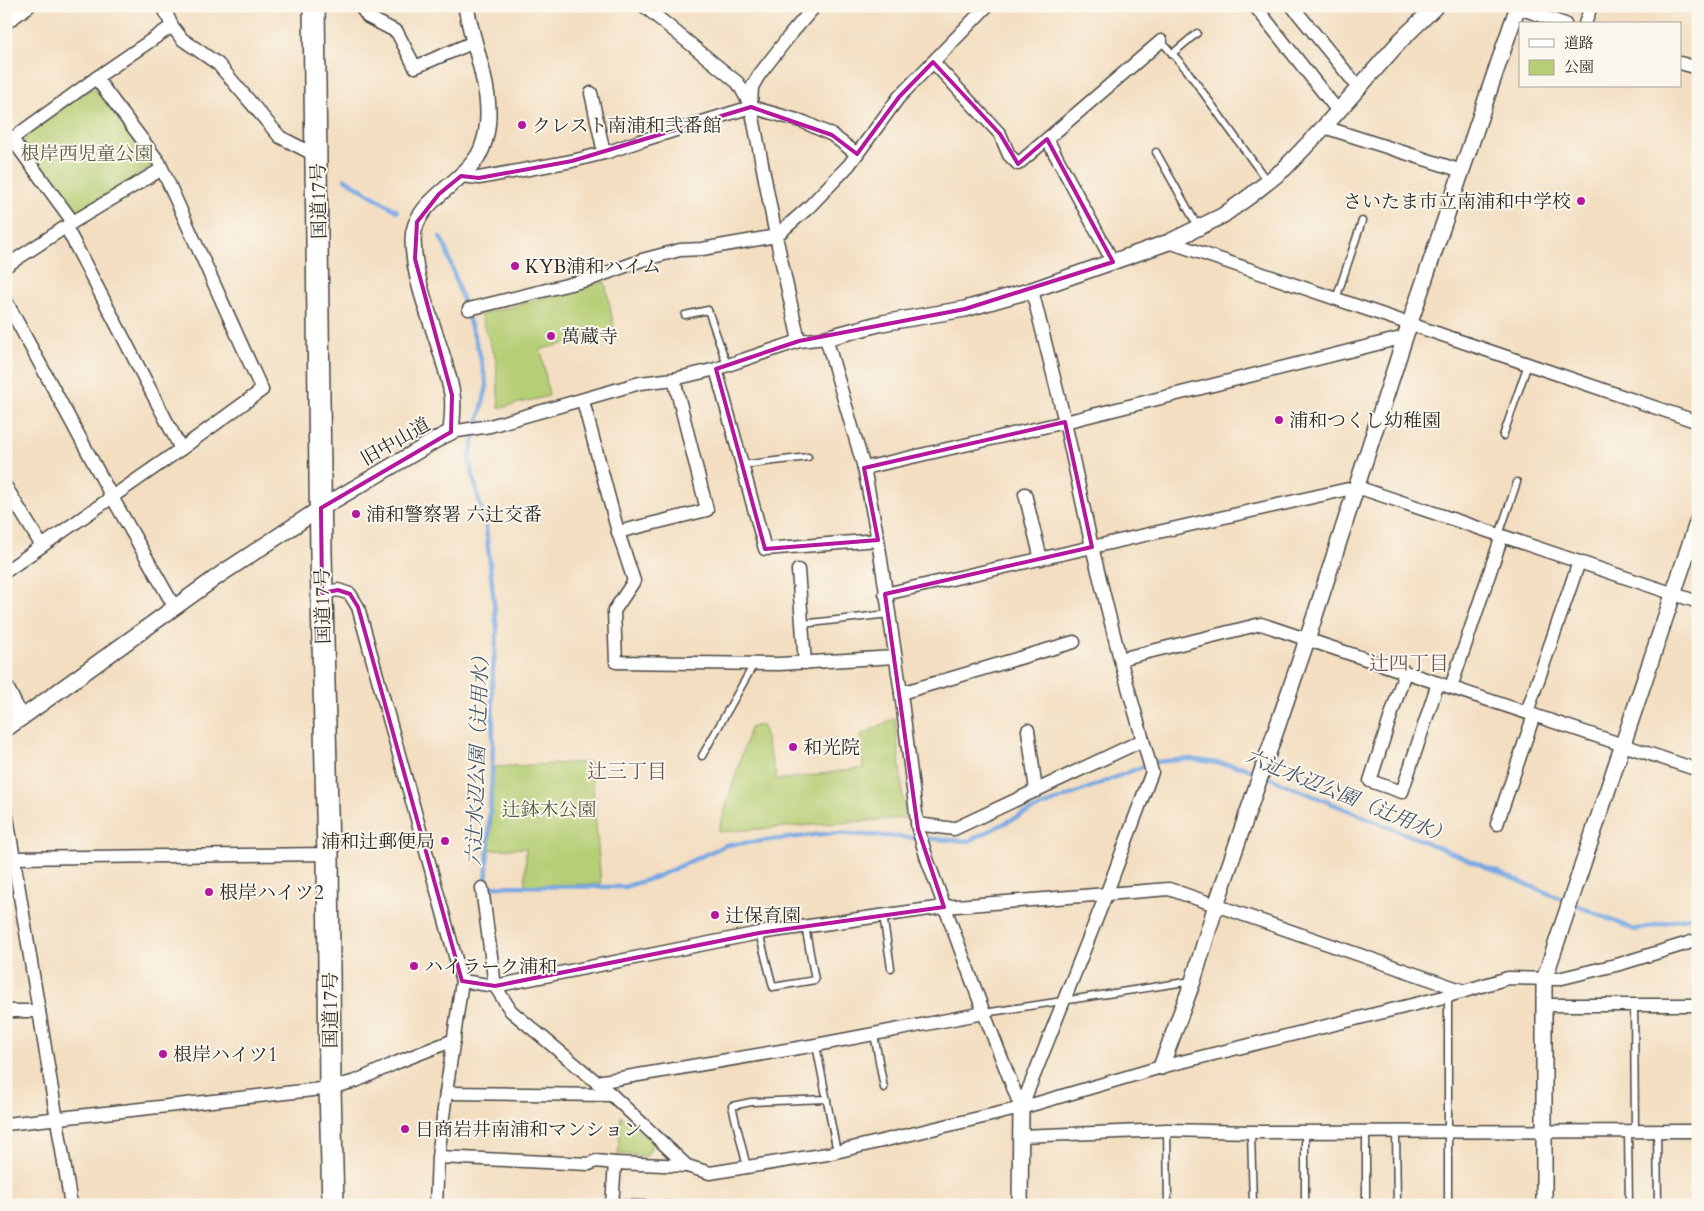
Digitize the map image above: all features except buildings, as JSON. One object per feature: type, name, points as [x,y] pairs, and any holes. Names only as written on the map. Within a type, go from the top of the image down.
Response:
[{"type":"highway","name":"国道17号","points":[[314,6],[330,1088],[334,1205]]},
{"type":"street","points":[[6,24],[29,6]]},
{"type":"street","points":[[163,6],[172,26],[182,39],[218,64],[280,137],[317,156]]},
{"type":"street","points":[[360,6],[368,18],[397,32],[415,67],[474,42]]},
{"type":"street","name":"旧中山道","points":[[6,728],[221,574],[321,508],[451,432],[452,396],[420,286],[413,238],[417,222],[424,212],[439,194],[461,176],[474,162],[482,147],[488,104],[484,78],[466,6]]},
{"type":"street","points":[[644,6],[738,82],[751,107]]},
{"type":"street","points":[[799,341],[751,107],[752,87],[759,75],[815,6]]},
{"type":"street","points":[[469,309],[591,279],[642,260],[680,250],[702,249],[776,236],[809,207],[849,165],[899,97],[987,6]]},
{"type":"street","points":[[1256,6],[1338,111]]},
{"type":"street","points":[[1292,6],[1358,88]]},
{"type":"street","points":[[451,432],[490,426],[583,401],[640,383],[674,379],[721,367],[799,341],[826,338],[882,323],[964,309],[1032,290],[1169,242],[1222,216],[1284,169],[1401,40],[1436,6]]},
{"type":"street","points":[[1586,22],[1591,6]]},
{"type":"street","points":[[1162,1066],[1193,981],[1216,905],[1307,640],[1516,7],[1559,22]]},
{"type":"street","points":[[172,26],[9,141],[70,225],[181,449]]},
{"type":"street","points":[[933,62],[1000,134],[1009,155],[1018,164],[1161,41]]},
{"type":"street","points":[[1682,63],[1698,68]]},
{"type":"street","points":[[6,571],[262,390],[159,162],[96,78]]},
{"type":"street","points":[[592,93],[604,154]]},
{"type":"street","points":[[461,176],[479,178],[604,154],[751,107],[804,122],[832,135],[857,154]]},
{"type":"street","points":[[1324,127],[1462,171]]},
{"type":"street","points":[[1047,138],[1113,262]]},
{"type":"street","points":[[6,266],[162,169]]},
{"type":"street","points":[[1169,242],[1336,298],[1408,330],[1528,364],[1698,422]]},
{"type":"street","points":[[1021,1108],[1106,895],[1152,772],[1120,658],[1092,547],[1065,422],[1032,290]]},
{"type":"street","points":[[6,301],[112,497],[175,608]]},
{"type":"street","points":[[864,468],[1065,422],[1408,330]]},
{"type":"street","points":[[826,338],[864,468],[878,540],[901,693],[917,824],[944,907],[1021,1108],[1020,1205]]},
{"type":"street","points":[[721,367],[742,465],[765,549],[878,540]]},
{"type":"street","points":[[618,532],[707,510],[674,379]]},
{"type":"street","points":[[583,401],[618,532],[634,581],[614,611],[616,662],[754,664],[895,657]]},
{"type":"street","points":[[6,487],[42,546]]},
{"type":"street","points":[[885,594],[1357,487],[1698,602]]},
{"type":"street","points":[[1026,494],[1041,559]]},
{"type":"street","points":[[1544,1205],[1544,980],[1698,520]]},
{"type":"street","points":[[1451,687],[1500,536]]},
{"type":"street","points":[[1498,824],[1530,714],[1580,562]]},
{"type":"street","points":[[798,570],[805,662]]},
{"type":"street","points":[[322,593],[338,590],[350,594],[358,607],[462,981],[438,1157],[436,1205]]},
{"type":"street","points":[[1120,658],[1261,624],[1698,770]]},
{"type":"street","points":[[901,693],[1074,642]]},
{"type":"street","points":[[1405,672],[1370,781],[1402,792],[1438,683]]},
{"type":"street","points":[[6,688],[21,718]]},
{"type":"street","points":[[1028,730],[1036,791]]},
{"type":"street","points":[[917,824],[954,829],[1143,740]]},
{"type":"street","points":[[6,811],[71,1205]]},
{"type":"street","points":[[14,858],[328,854]]},
{"type":"street","points":[[482,888],[495,986],[511,1011],[612,1095],[687,1166]]},
{"type":"street","points":[[462,981],[495,986],[759,933],[944,907],[1169,889],[1464,991]]},
{"type":"street","points":[[438,1157],[589,1164],[596,1161],[687,1166],[710,1173],[837,1152],[1021,1108],[1162,1066],[1448,996],[1508,978],[1558,980],[1620,964],[1698,940]]},
{"type":"street","points":[[1544,1005],[1698,1005]]},
{"type":"street","points":[[6,1011],[38,1011]]},
{"type":"street","points":[[597,1082],[816,1045],[984,1013]]},
{"type":"street","points":[[6,1124],[330,1088],[356,1081],[454,1040]]},
{"type":"street","points":[[446,1093],[612,1095]]},
{"type":"street","points":[[1021,1136],[1168,1130],[1251,1132],[1698,1131]]},
{"type":"street","points":[[612,1204],[615,1163]]},
{"type":"lane","points":[[1172,54],[1197,33]]},
{"type":"lane","points":[[1161,41],[1186,69],[1267,182]]},
{"type":"lane","points":[[1156,152],[1199,228]]},
{"type":"lane","points":[[1336,298],[1362,221]]},
{"type":"lane","points":[[685,314],[708,310],[721,367]]},
{"type":"lane","points":[[1503,436],[1528,364]]},
{"type":"lane","points":[[742,465],[808,457]]},
{"type":"lane","points":[[1500,536],[1516,482]]},
{"type":"lane","points":[[802,624],[888,614]]},
{"type":"lane","points":[[702,756],[754,664]]},
{"type":"lane","points":[[883,915],[891,968]]},
{"type":"lane","points":[[759,933],[773,987],[815,980],[805,926]]},
{"type":"lane","points":[[984,1013],[1193,981]]},
{"type":"lane","points":[[1448,996],[1448,1205]]},
{"type":"lane","points":[[1629,1205],[1634,1004]]},
{"type":"lane","points":[[874,1034],[884,1088]]},
{"type":"lane","points":[[816,1045],[837,1152]]},
{"type":"lane","points":[[747,1167],[732,1106],[751,1102],[827,1099]]},
{"type":"lane","points":[[1168,1130],[1168,1205]]},
{"type":"lane","points":[[1657,1131],[1658,1205]]},
{"type":"lane","points":[[1251,1132],[1252,1205]]},
{"type":"lane","points":[[1305,1132],[1305,1205]]},
{"type":"lane","points":[[1366,1132],[1366,1205]]},
{"type":"lane","points":[[1396,1132],[1397,1205]]},
{"type":"lane","points":[[612,1204],[674,1205]]},
{"type":"highlighted area","points":[[933,62],[1000,134],[1018,164],[1047,139],[1113,262],[965,309],[799,341],[716,369],[765,549],[878,540],[864,468],[1065,422],[1092,547],[885,594],[918,829],[944,907],[759,933],[495,986],[462,981],[358,607],[350,594],[338,590],[322,593],[321,508],[451,432],[452,395],[415,259],[417,222],[439,194],[461,176],[479,178],[572,161],[751,107],[832,135],[857,154],[899,97]]},
{"type":"green space","name":"根岸西児童公園","points":[[90,89],[96,89],[148,160],[150,167],[80,212],[73,210],[24,143],[26,136]]},
{"type":"green space","name":"萬蔵寺","points":[[605,282],[615,332],[541,349],[549,396],[499,408],[496,359],[480,315]]},
{"type":"green space","points":[[895,718],[905,818],[718,832],[750,728],[762,724],[777,780],[863,768],[861,735]]},
{"type":"green space","name":"辻鉢木公園","points":[[591,762],[601,884],[525,885],[526,848],[490,850],[494,767]]},
{"type":"green space","points":[[621,1116],[653,1143],[647,1156],[618,1154]]},
{"type":"waterway","name":"六辻水辺公園（辻用水）","points":[[345,179],[397,211]]},
{"type":"waterway","name":"六辻水辺公園（辻用水）","points":[[440,237],[445,246],[479,351],[487,386],[469,460],[486,528],[497,631],[492,680],[493,748],[486,886],[624,887],[656,877],[726,845],[832,833],[969,841],[1023,814],[1154,762],[1191,759],[1243,767],[1635,930],[1698,915]]},
{"type":"place","name":"クレスト南浦和弐番館","points":[[522,125]]},
{"type":"place","name":"さいたま市立南浦和中学校","points":[[1581,201]]},
{"type":"place","name":"KYB浦和ハイム","points":[[515,266]]},
{"type":"place","name":"萬蔵寺","points":[[551,336]]},
{"type":"place","name":"浦和つくし幼稚園","points":[[1279,420]]},
{"type":"place","name":"浦和警察署 六辻交番","points":[[356,514]]},
{"type":"place","name":"和光院","points":[[793,747]]},
{"type":"place","name":"浦和辻郵便局","points":[[445,841]]},
{"type":"place","name":"根岸ハイツ2","points":[[209,892]]},
{"type":"place","name":"辻保育園","points":[[715,915]]},
{"type":"place","name":"ハイラーク浦和","points":[[414,966]]},
{"type":"place","name":"根岸ハイツ1","points":[[163,1054]]},
{"type":"place","name":"日商岩井南浦和マンション","points":[[405,1129]]},
{"type":"district","name":"辻四丁目","points":[[1409,663]]},
{"type":"district","name":"辻三丁目","points":[[627,771]]}]
